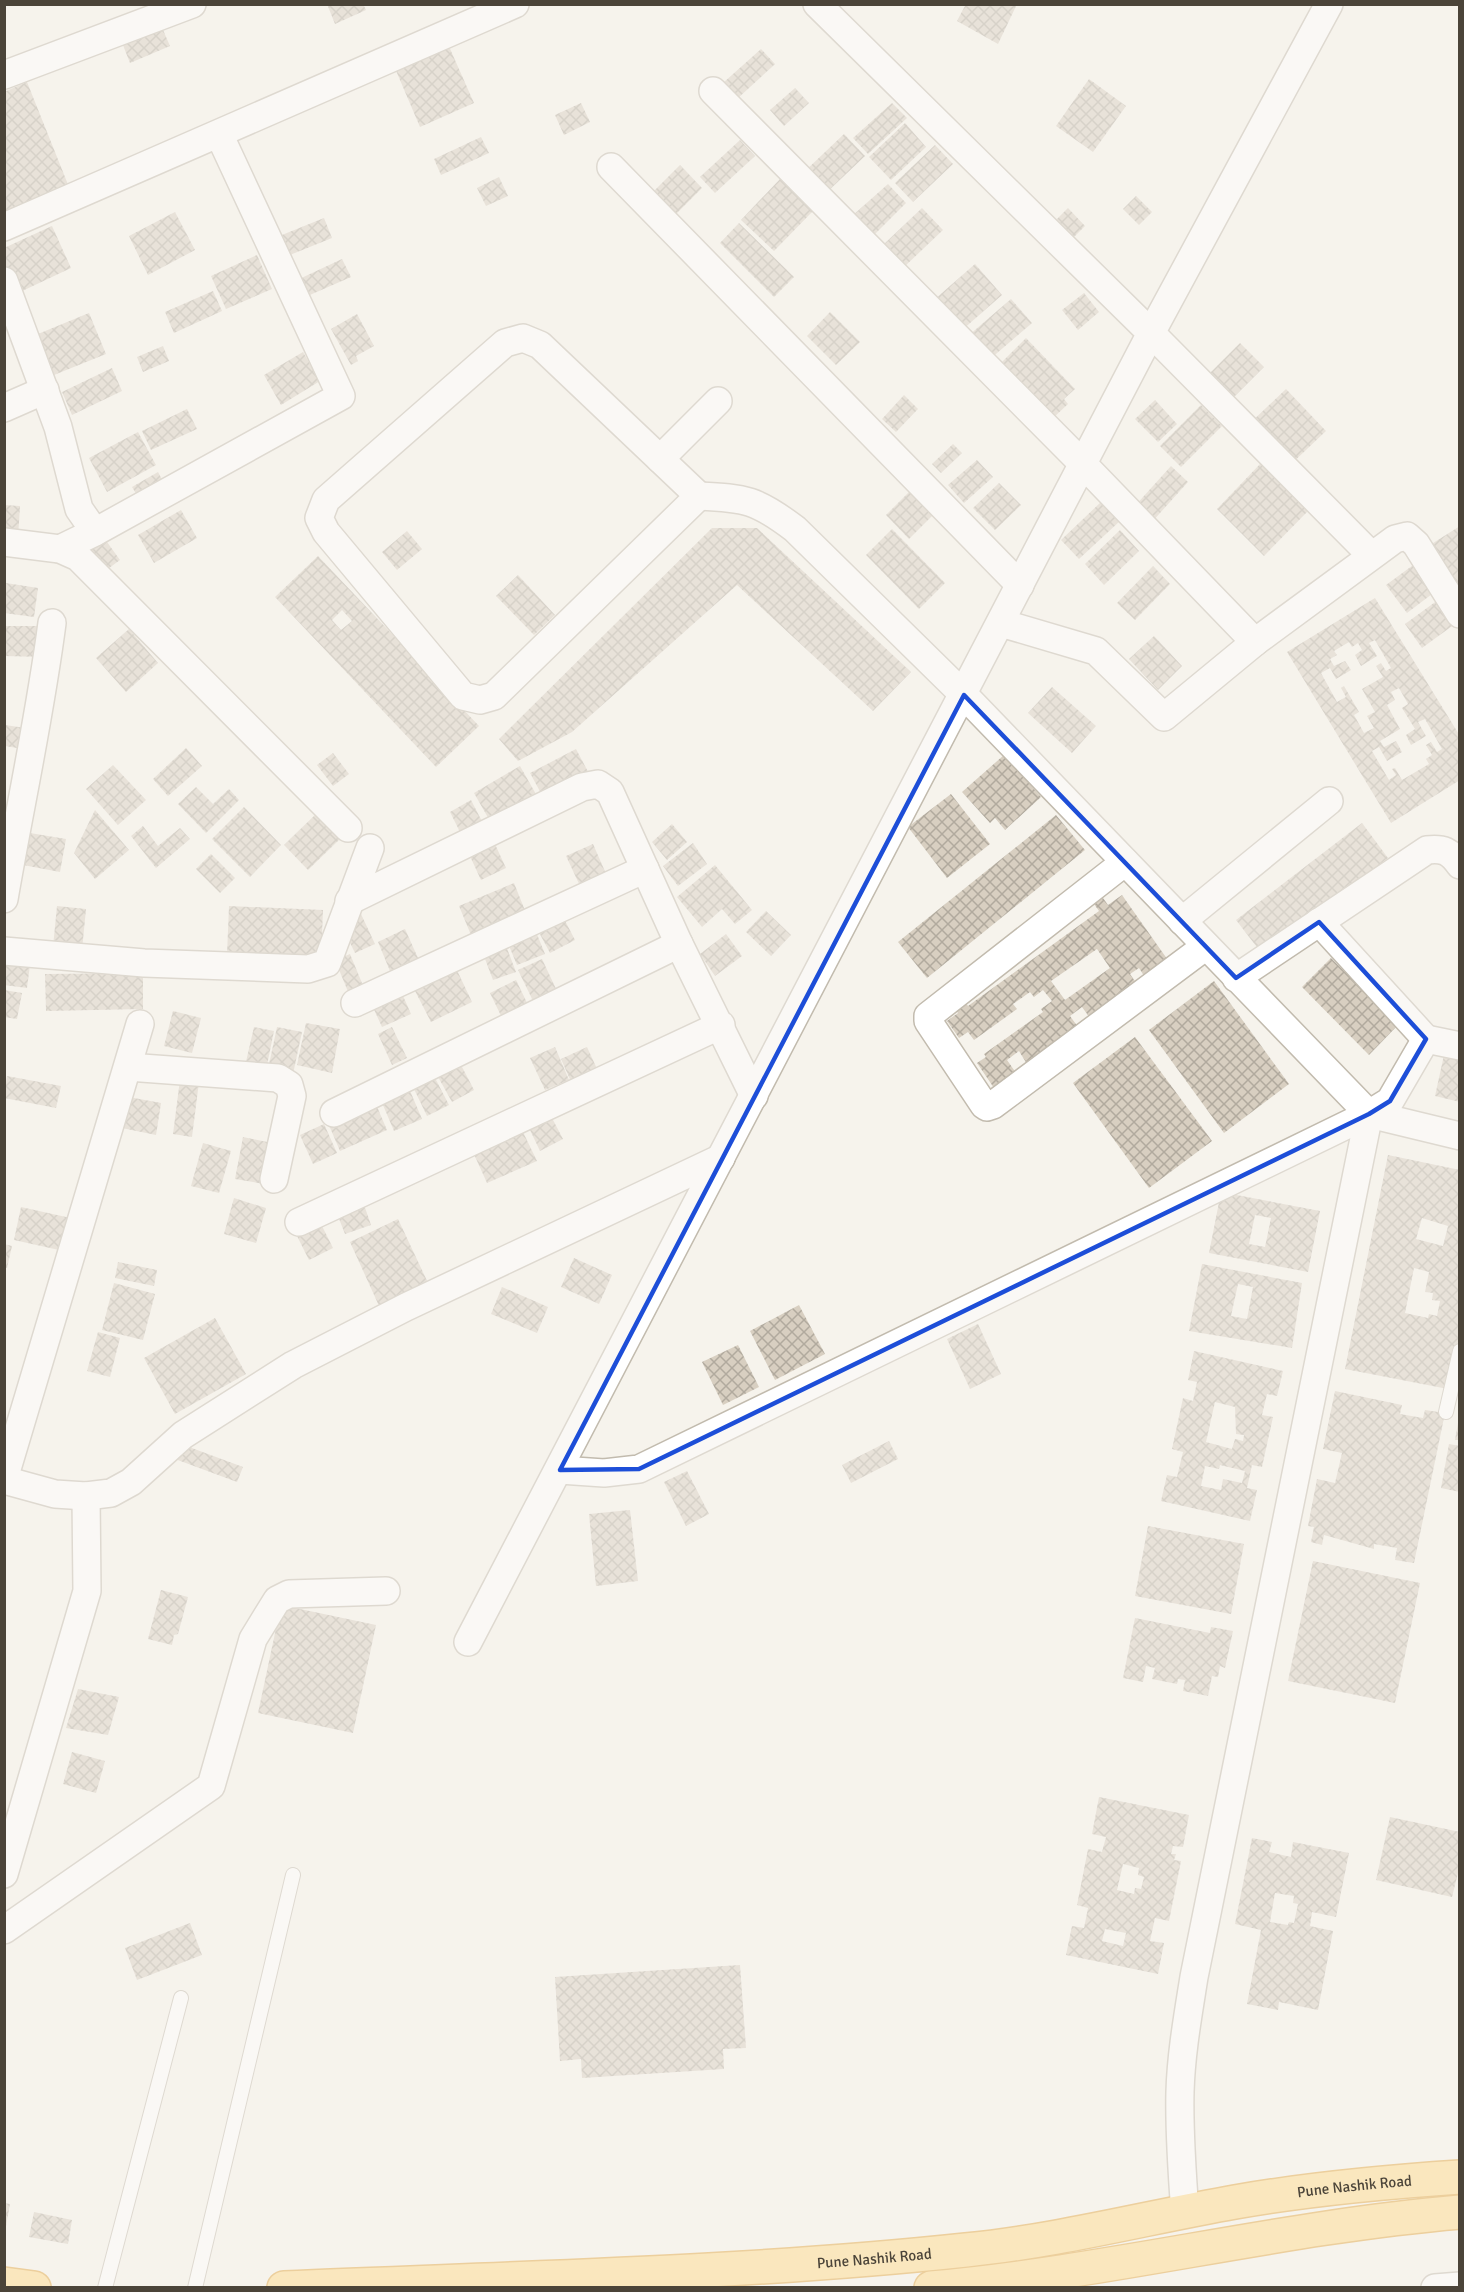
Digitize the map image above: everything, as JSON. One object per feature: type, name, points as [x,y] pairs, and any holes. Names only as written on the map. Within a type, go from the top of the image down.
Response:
[{"type":"highway","name":"Pune Nashik Road","points":[[284,2288],[687,2271],[967,2250],[1061,2237],[1235,2202],[1326,2190],[1460,2177]]},
{"type":"highway","points":[[931,2288],[1069,2271],[1382,2219],[1460,2212]]},
{"type":"highway","points":[[4,2284],[34,2288]]},
{"type":"street","points":[[4,75],[192,4]]},
{"type":"street","points":[[817,4],[1151,333],[1371,555]]},
{"type":"street","points":[[468,1642],[964,695],[1082,463],[1329,4]]},
{"type":"street","points":[[4,227],[219,134],[498,8]]},
{"type":"street","points":[[713,92],[1082,463],[1255,642]]},
{"type":"street","points":[[60,549],[95,532],[341,396],[219,134]]},
{"type":"street","points":[[611,167],[1020,585]]},
{"type":"street","points":[[4,281],[58,427],[80,510],[95,532]]},
{"type":"street","points":[[699,496],[494,696],[480,700],[463,696],[326,532],[319,518],[326,500],[505,344],[523,338],[540,345],[699,496],[741,498],[770,510],[795,530],[964,695],[1369,1114],[1460,1136]]},
{"type":"street","points":[[4,408],[45,390]]},
{"type":"street","points":[[660,459],[718,401]]},
{"type":"street","points":[[1001,623],[1096,651],[1164,717],[1255,642],[1395,539],[1407,536],[1416,544],[1460,614]]},
{"type":"street","points":[[4,542],[60,549],[78,557],[348,828]]},
{"type":"street","points":[[4,899],[12,802],[40,711],[52,623]]},
{"type":"street","points":[[349,901],[582,787],[598,784],[610,792],[679,944],[754,1096]]},
{"type":"street","points":[[1182,921],[1329,801]]},
{"type":"street","points":[[4,951],[144,963],[308,969],[327,963],[370,848]]},
{"type":"street","points":[[1236,978],[1427,850],[1441,848],[1453,855],[1460,865]]},
{"type":"street","points":[[1125,862],[928,1016],[928,1021],[984,1105],[987,1107],[993,1105],[1206,946]]},
{"type":"street","points":[[355,1003],[645,869]]},
{"type":"street","points":[[1319,922],[1426,1039],[1460,1046]]},
{"type":"street","points":[[334,1113],[679,944]]},
{"type":"street","points":[[140,1024],[4,1480],[55,1494],[86,1496],[111,1492],[131,1482],[183,1434],[293,1365],[406,1307],[722,1158]]},
{"type":"street","points":[[299,1222],[721,1026]]},
{"type":"street","points":[[560,1470],[604,1473],[639,1469],[1369,1114],[1390,1101],[1426,1039]]},
{"type":"street","points":[[128,1067],[278,1078],[289,1085],[292,1096],[274,1179]]},
{"type":"street","points":[[1185,2213],[1180,2138],[1180,2090],[1184,2041],[1194,1977],[1369,1114]]},
{"type":"street","points":[[4,1874],[87,1591],[86,1496]]},
{"type":"street","points":[[4,1930],[211,1786],[253,1639],[277,1600],[289,1594],[386,1591]]},
{"type":"street","points":[[1435,2288],[1460,2286]]},
{"type":"lane","points":[[1446,1412],[1460,1351]]},
{"type":"lane","points":[[195,2288],[293,1875]]},
{"type":"lane","points":[[105,2288],[181,1998]]},
{"type":"highlighted area","points":[[964,695],[1236,978],[1319,922],[1426,1039],[1390,1101],[1369,1114],[639,1469],[560,1470]]},
{"type":"building","points":[[327,4],[363,4],[366,10],[335,24]]},
{"type":"building","points":[[966,4],[1017,4],[998,44],[957,21]]},
{"type":"building","points":[[160,23],[170,46],[130,63],[121,40]]},
{"type":"building","points":[[447,42],[474,103],[420,127],[394,66]]},
{"type":"building","points":[[761,49],[775,64],[737,99],[723,83]]},
{"type":"building","points":[[1089,79],[1126,106],[1093,152],[1056,126]]},
{"type":"building","points":[[27,82],[69,187],[4,214],[4,92]]},
{"type":"building","points":[[795,88],[809,103],[784,126],[770,110]]},
{"type":"building","points":[[581,103],[590,122],[564,135],[555,115]]},
{"type":"building","points":[[892,103],[907,118],[868,154],[853,138]]},
{"type":"building","points":[[905,123],[926,147],[891,180],[869,157]]},
{"type":"building","points":[[844,134],[865,156],[824,195],[803,173]]},
{"type":"building","points":[[481,137],[489,153],[441,175],[434,159]]},
{"type":"building","points":[[740,140],[755,156],[715,193],[700,177]]},
{"type":"building","points":[[935,145],[953,164],[913,202],[895,183]]},
{"type":"building","points":[[680,165],[702,188],[676,214],[654,191]]},
{"type":"building","points":[[499,177],[508,196],[486,206],[477,188]]},
{"type":"building","points":[[780,179],[813,211],[774,251],[741,220]]},
{"type":"building","points":[[888,184],[906,203],[873,236],[852,216]]},
{"type":"building","points":[[1136,196],[1152,212],[1139,225],[1123,209]]},
{"type":"building","points":[[922,208],[943,230],[903,268],[882,246]]},
{"type":"building","points":[[1068,208],[1085,226],[1065,246],[1048,228]]},
{"type":"building","points":[[175,212],[195,250],[148,275],[129,236]]},
{"type":"building","points":[[324,218],[332,238],[280,259],[272,239]]},
{"type":"building","points":[[739,223],[794,277],[774,297],[720,243]]},
{"type":"building","points":[[52,226],[71,268],[18,293],[4,262],[4,248]]},
{"type":"building","points":[[257,255],[272,289],[226,309],[211,276]]},
{"type":"building","points":[[342,259],[351,277],[303,298],[295,281]]},
{"type":"building","points":[[975,264],[1002,295],[961,331],[934,300]]},
{"type":"building","points":[[213,291],[222,311],[174,333],[165,312]]},
{"type":"building","points":[[1084,293],[1099,312],[1078,330],[1062,310]]},
{"type":"building","points":[[1011,299],[1032,323],[989,360],[968,336]]},
{"type":"building","points":[[830,312],[860,342],[836,365],[807,336]]},
{"type":"building","points":[[89,313],[106,354],[54,375],[38,334]]},
{"type":"building","points":[[357,314],[374,346],[356,356],[358,361],[351,365],[331,329]]},
{"type":"building","points":[[1026,338],[1075,389],[1064,399],[1068,404],[1052,419],[999,365]]},
{"type":"building","points":[[1240,343],[1264,367],[1227,404],[1203,380]]},
{"type":"building","points":[[163,346],[169,361],[143,372],[137,357]]},
{"type":"building","points":[[303,352],[320,381],[281,405],[264,375]]},
{"type":"building","points":[[112,368],[122,391],[72,415],[62,392]]},
{"type":"building","points":[[1286,389],[1326,431],[1287,468],[1247,426]]},
{"type":"building","points":[[904,395],[918,409],[896,432],[882,419]]},
{"type":"building","points":[[1155,400],[1177,424],[1158,442],[1135,419]]},
{"type":"building","points":[[1201,405],[1222,426],[1181,467],[1160,446]]},
{"type":"building","points":[[187,409],[197,429],[151,450],[142,431]]},
{"type":"building","points":[[138,432],[156,465],[107,492],[89,458]]},
{"type":"building","points":[[953,444],[962,453],[941,473],[932,464]]},
{"type":"building","points":[[977,460],[993,477],[964,503],[948,485]]},
{"type":"building","points":[[1261,463],[1309,510],[1264,556],[1217,509]]},
{"type":"building","points":[[1171,466],[1188,482],[1151,523],[1134,507]]},
{"type":"building","points":[[158,472],[165,485],[140,500],[132,487]]},
{"type":"building","points":[[999,483],[1021,505],[995,530],[973,508]]},
{"type":"building","points":[[912,489],[936,512],[909,539],[886,515]]},
{"type":"building","points":[[1101,502],[1120,521],[1079,559],[1061,540]]},
{"type":"building","points":[[4,505],[20,506],[18,538],[4,538]]},
{"type":"building","points":[[181,510],[197,538],[154,563],[138,535]]},
{"type":"building","points":[[1460,526],[1460,590],[1430,545]]},
{"type":"building","points":[[712,528],[757,528],[911,672],[873,711],[737,585],[572,732],[518,761],[499,739]]},
{"type":"building","points":[[892,529],[945,583],[919,609],[866,555]]},
{"type":"building","points":[[1120,530],[1139,551],[1104,585],[1085,564]]},
{"type":"building","points":[[407,531],[422,549],[397,570],[382,552]]},
{"type":"building","points":[[102,535],[120,560],[101,574],[83,549]]},
{"type":"building","points":[[318,556],[479,726],[436,767],[275,597]],"holes":[[[342,610],[352,621],[341,630],[332,620]]]},
{"type":"building","points":[[1420,560],[1440,588],[1407,613],[1386,585]]},
{"type":"building","points":[[1153,566],[1170,584],[1135,620],[1117,603]]},
{"type":"building","points":[[518,575],[555,615],[534,635],[496,596]]},
{"type":"building","points":[[6,583],[38,588],[34,617],[4,613]]},
{"type":"building","points":[[1442,597],[1459,621],[1422,648],[1405,624]]},
{"type":"building","points":[[1375,598],[1460,736],[1460,780],[1391,823],[1287,652]],"holes":[[[1375,640],[1391,668],[1386,671],[1381,663],[1376,666],[1383,677],[1362,689],[1375,712],[1367,716],[1374,728],[1364,733],[1354,715],[1359,712],[1344,686],[1341,688],[1346,697],[1337,702],[1321,673],[1330,668],[1336,679],[1351,670],[1345,661],[1334,666],[1330,659],[1337,655],[1334,651],[1349,642],[1352,647],[1358,643],[1362,650],[1355,655],[1361,666],[1377,656],[1369,643]],[[1399,688],[1408,704],[1402,708],[1415,729],[1406,735],[1411,745],[1426,736],[1418,722],[1425,719],[1442,749],[1437,752],[1431,742],[1426,745],[1432,755],[1426,759],[1429,764],[1402,780],[1395,768],[1392,769],[1396,775],[1389,780],[1372,751],[1379,747],[1387,761],[1402,752],[1396,741],[1384,747],[1380,741],[1400,729],[1387,705],[1395,700],[1391,692]]]},
{"type":"building","points":[[4,626],[44,626],[43,657],[4,656]]},
{"type":"building","points":[[129,629],[158,663],[126,692],[96,658]]},
{"type":"building","points":[[1154,636],[1182,666],[1158,690],[1129,659]]},
{"type":"building","points":[[1052,687],[1096,726],[1072,753],[1028,713]]},
{"type":"building","points":[[5,725],[32,729],[29,750],[5,746]]},
{"type":"building","points":[[186,748],[202,766],[168,796],[153,779]]},
{"type":"building","points":[[576,749],[594,783],[549,808],[530,773]]},
{"type":"building","points":[[333,753],[349,774],[333,786],[317,765]]},
{"type":"building","points":[[1004,755],[1041,797],[1005,830],[995,818],[990,823],[962,792]]},
{"type":"building","points":[[113,765],[146,800],[118,825],[86,789]]},
{"type":"building","points":[[520,766],[545,810],[499,837],[474,793]]},
{"type":"building","points":[[196,787],[213,804],[229,789],[239,800],[206,833],[178,804]]},
{"type":"building","points":[[951,794],[990,844],[947,878],[908,827]]},
{"type":"building","points":[[471,800],[489,835],[467,846],[450,812]]},
{"type":"building","points":[[244,807],[281,845],[250,877],[212,839]]},
{"type":"building","points":[[95,810],[129,850],[95,879],[74,853]]},
{"type":"building","points":[[316,814],[340,839],[308,870],[284,845]]},
{"type":"building","points":[[1056,815],[1085,850],[927,978],[898,942]]},
{"type":"building","points":[[1362,823],[1388,858],[1263,955],[1236,920]]},
{"type":"building","points":[[672,824],[687,842],[667,860],[652,842]]},
{"type":"building","points":[[143,826],[158,846],[180,828],[190,839],[156,868],[131,836]]},
{"type":"building","points":[[30,833],[66,839],[60,872],[23,865]]},
{"type":"building","points":[[494,842],[506,868],[481,880],[469,854]]},
{"type":"building","points":[[693,843],[707,864],[678,886],[663,866]]},
{"type":"building","points":[[593,844],[607,876],[581,888],[566,856]]},
{"type":"building","points":[[211,854],[235,878],[220,893],[196,869]]},
{"type":"building","points":[[715,865],[752,910],[735,924],[722,909],[702,927],[677,897]]},
{"type":"building","points":[[514,883],[526,913],[471,935],[459,906]]},
{"type":"building","points":[[1122,895],[1170,963],[1151,986],[1139,968],[1130,974],[1137,984],[1090,1018],[1082,1007],[1070,1016],[1078,1027],[1027,1064],[1019,1051],[1007,1060],[1021,1080],[994,1088],[977,1063],[986,1057],[984,1054],[1043,1012],[1041,1009],[1052,1001],[1043,990],[1034,997],[1030,992],[1013,1004],[1017,1009],[974,1040],[968,1032],[959,1038],[947,1021],[958,1013],[953,1006],[963,999],[968,1006],[1099,911],[1094,904],[1103,898],[1108,905]],"holes":[[[1097,949],[1110,968],[1065,1000],[1051,981]]]},
{"type":"building","points":[[57,906],[86,909],[82,950],[53,947]]},
{"type":"building","points":[[229,906],[323,910],[321,959],[227,955]]},
{"type":"building","points":[[560,911],[575,940],[550,953],[535,925]]},
{"type":"building","points":[[766,911],[791,935],[771,956],[746,932]]},
{"type":"building","points":[[361,914],[375,944],[355,953],[341,924]]},
{"type":"building","points":[[532,922],[545,954],[517,965],[504,934]]},
{"type":"building","points":[[405,929],[418,958],[390,971],[378,942]]},
{"type":"building","points":[[726,934],[742,956],[715,976],[700,954]]},
{"type":"building","points":[[505,943],[516,972],[493,980],[482,951]]},
{"type":"building","points":[[4,953],[31,957],[27,988],[4,985]]},
{"type":"building","points":[[350,954],[364,988],[349,994],[335,960]]},
{"type":"building","points":[[1331,958],[1398,1025],[1369,1055],[1302,987]]},
{"type":"building","points":[[542,959],[557,991],[534,1003],[518,970]]},
{"type":"building","points":[[455,966],[472,1002],[431,1022],[413,987]]},
{"type":"building","points":[[143,973],[143,1009],[46,1011],[45,974]]},
{"type":"building","points":[[516,980],[530,1009],[504,1022],[490,993]]},
{"type":"building","points":[[1214,981],[1289,1084],[1224,1133],[1149,1030]]},
{"type":"building","points":[[400,989],[411,1014],[382,1027],[371,1003]]},
{"type":"building","points":[[4,990],[22,993],[17,1019],[4,1017]]},
{"type":"building","points":[[173,1011],[201,1018],[192,1053],[164,1046]]},
{"type":"building","points":[[306,1023],[340,1029],[332,1073],[297,1065]]},
{"type":"building","points":[[254,1027],[274,1031],[266,1070],[245,1066]]},
{"type":"building","points":[[277,1027],[302,1032],[293,1074],[268,1069]]},
{"type":"building","points":[[392,1027],[407,1058],[392,1065],[378,1034]]},
{"type":"building","points":[[1135,1037],[1212,1141],[1149,1188],[1073,1083]]},
{"type":"building","points":[[555,1047],[569,1080],[545,1090],[530,1058]]},
{"type":"building","points":[[587,1047],[598,1071],[572,1084],[561,1059]]},
{"type":"building","points":[[1444,1055],[1460,1058],[1460,1102],[1435,1096]]},
{"type":"building","points":[[460,1063],[474,1090],[452,1102],[437,1075]]},
{"type":"building","points":[[181,1072],[200,1074],[192,1137],[173,1134]]},
{"type":"building","points":[[7,1076],[61,1086],[56,1108],[4,1098]]},
{"type":"building","points":[[434,1076],[449,1105],[427,1116],[413,1087]]},
{"type":"building","points":[[408,1086],[422,1119],[394,1131],[380,1098]]},
{"type":"building","points":[[118,1095],[161,1103],[156,1135],[112,1126]]},
{"type":"building","points":[[375,1102],[387,1130],[340,1151],[328,1123]]},
{"type":"building","points":[[552,1118],[563,1139],[540,1151],[530,1130]]},
{"type":"building","points":[[324,1124],[337,1153],[313,1164],[300,1135]]},
{"type":"building","points":[[522,1130],[537,1161],[487,1183],[473,1152]]},
{"type":"building","points":[[243,1137],[272,1143],[264,1184],[235,1179]]},
{"type":"building","points":[[203,1143],[231,1151],[219,1193],[191,1186]]},
{"type":"building","points":[[1388,1155],[1460,1170],[1460,1332],[1448,1389],[1345,1369]],"holes":[[[1422,1218],[1448,1226],[1443,1246],[1416,1239]],[[1414,1268],[1429,1272],[1425,1292],[1433,1293],[1432,1300],[1440,1301],[1437,1316],[1429,1314],[1428,1318],[1405,1313]]]},
{"type":"building","points":[[1221,1192],[1320,1211],[1308,1272],[1209,1253]],"holes":[[[1255,1215],[1271,1218],[1265,1247],[1249,1244]]]},
{"type":"building","points":[[361,1196],[371,1225],[345,1234],[334,1206]]},
{"type":"building","points":[[234,1198],[266,1208],[256,1243],[224,1234]]},
{"type":"building","points":[[21,1207],[75,1219],[68,1252],[14,1240]]},
{"type":"building","points":[[398,1219],[429,1285],[380,1308],[350,1242]]},
{"type":"building","points":[[319,1220],[333,1248],[309,1260],[295,1232]]},
{"type":"building","points":[[4,1244],[12,1246],[7,1268],[4,1268]]},
{"type":"building","points":[[574,1258],[612,1275],[599,1304],[561,1287]]},
{"type":"building","points":[[118,1262],[157,1270],[154,1286],[115,1278]]},
{"type":"building","points":[[1202,1264],[1302,1283],[1292,1348],[1189,1331]],"holes":[[[1238,1284],[1253,1287],[1247,1319],[1231,1316]]]},
{"type":"building","points":[[114,1283],[155,1294],[143,1340],[102,1330]]},
{"type":"building","points":[[502,1287],[548,1307],[537,1333],[491,1314]]},
{"type":"building","points":[[799,1305],[825,1354],[775,1380],[750,1331]]},
{"type":"building","points":[[215,1318],[246,1374],[175,1414],[144,1358]]},
{"type":"building","points":[[978,1324],[1001,1374],[970,1389],[947,1339]]},
{"type":"building","points":[[98,1332],[120,1338],[110,1377],[87,1371]]},
{"type":"building","points":[[738,1345],[759,1387],[723,1405],[702,1362]]},
{"type":"building","points":[[1194,1351],[1283,1371],[1277,1396],[1267,1394],[1262,1415],[1273,1417],[1262,1467],[1252,1465],[1247,1488],[1257,1490],[1250,1521],[1161,1501],[1167,1475],[1177,1477],[1183,1452],[1172,1449],[1183,1398],[1193,1401],[1197,1382],[1188,1380]],"holes":[[[1215,1402],[1235,1407],[1236,1434],[1244,1435],[1243,1441],[1235,1439],[1232,1449],[1206,1442]],[[1220,1465],[1245,1471],[1242,1483],[1223,1479],[1221,1490],[1201,1486],[1205,1466],[1219,1469]]]},
{"type":"building","points":[[1335,1391],[1402,1405],[1400,1414],[1423,1418],[1425,1410],[1445,1413],[1414,1563],[1395,1560],[1397,1548],[1374,1544],[1374,1549],[1324,1535],[1322,1545],[1311,1542],[1314,1527],[1308,1526],[1317,1479],[1335,1483],[1342,1453],[1323,1449]]},
{"type":"building","points":[[1458,1423],[1460,1423],[1460,1440],[1455,1440]]},
{"type":"building","points":[[889,1441],[898,1459],[851,1483],[842,1465]]},
{"type":"building","points":[[181,1444],[243,1467],[237,1482],[175,1459]]},
{"type":"building","points":[[1449,1444],[1460,1446],[1460,1492],[1441,1488]]},
{"type":"building","points":[[687,1471],[709,1514],[686,1526],[664,1482]]},
{"type":"building","points":[[630,1510],[638,1581],[596,1586],[589,1514]]},
{"type":"building","points":[[1148,1526],[1244,1544],[1231,1614],[1135,1596]]},
{"type":"building","points":[[1313,1561],[1420,1583],[1395,1703],[1288,1681]]},
{"type":"building","points":[[161,1590],[188,1597],[178,1634],[174,1635],[172,1645],[148,1639]]},
{"type":"building","points":[[281,1605],[376,1625],[353,1733],[258,1713]]},
{"type":"building","points":[[1135,1618],[1210,1633],[1211,1627],[1233,1631],[1225,1668],[1220,1666],[1218,1677],[1212,1676],[1208,1696],[1183,1691],[1185,1680],[1178,1679],[1177,1684],[1152,1679],[1155,1668],[1146,1666],[1143,1682],[1123,1678]]},
{"type":"building","points":[[78,1689],[119,1697],[108,1735],[66,1728]]},
{"type":"building","points":[[72,1752],[105,1761],[96,1793],[63,1784]]},
{"type":"building","points":[[1099,1797],[1189,1815],[1183,1847],[1173,1846],[1171,1854],[1176,1854],[1174,1860],[1181,1861],[1169,1921],[1155,1918],[1150,1941],[1164,1943],[1158,1974],[1066,1955],[1072,1926],[1084,1928],[1088,1908],[1077,1905],[1088,1849],[1102,1852],[1106,1837],[1092,1834]],"holes":[[[1123,1864],[1139,1868],[1138,1875],[1144,1877],[1141,1889],[1135,1888],[1134,1894],[1117,1890]],[[1105,1929],[1126,1933],[1123,1946],[1102,1941]]]},
{"type":"building","points":[[1390,1817],[1460,1832],[1460,1865],[1452,1897],[1376,1880]]},
{"type":"building","points":[[1252,1838],[1272,1842],[1269,1852],[1291,1857],[1293,1842],[1349,1853],[1336,1917],[1312,1912],[1310,1926],[1333,1931],[1318,2010],[1279,2002],[1278,2010],[1247,2004],[1261,1930],[1235,1924]],"holes":[[[1275,1893],[1294,1896],[1293,1903],[1298,1904],[1294,1923],[1289,1922],[1288,1925],[1270,1922]]]},
{"type":"building","points":[[190,1923],[202,1955],[137,1980],[125,1948]]},
{"type":"building","points":[[740,1965],[746,2048],[723,2049],[724,2069],[582,2078],[581,2059],[560,2061],[555,1977]]},
{"type":"building","points":[[4,2203],[10,2204],[6,2226],[4,2226]]},
{"type":"building","points":[[34,2212],[72,2220],[68,2244],[29,2237]]}]
